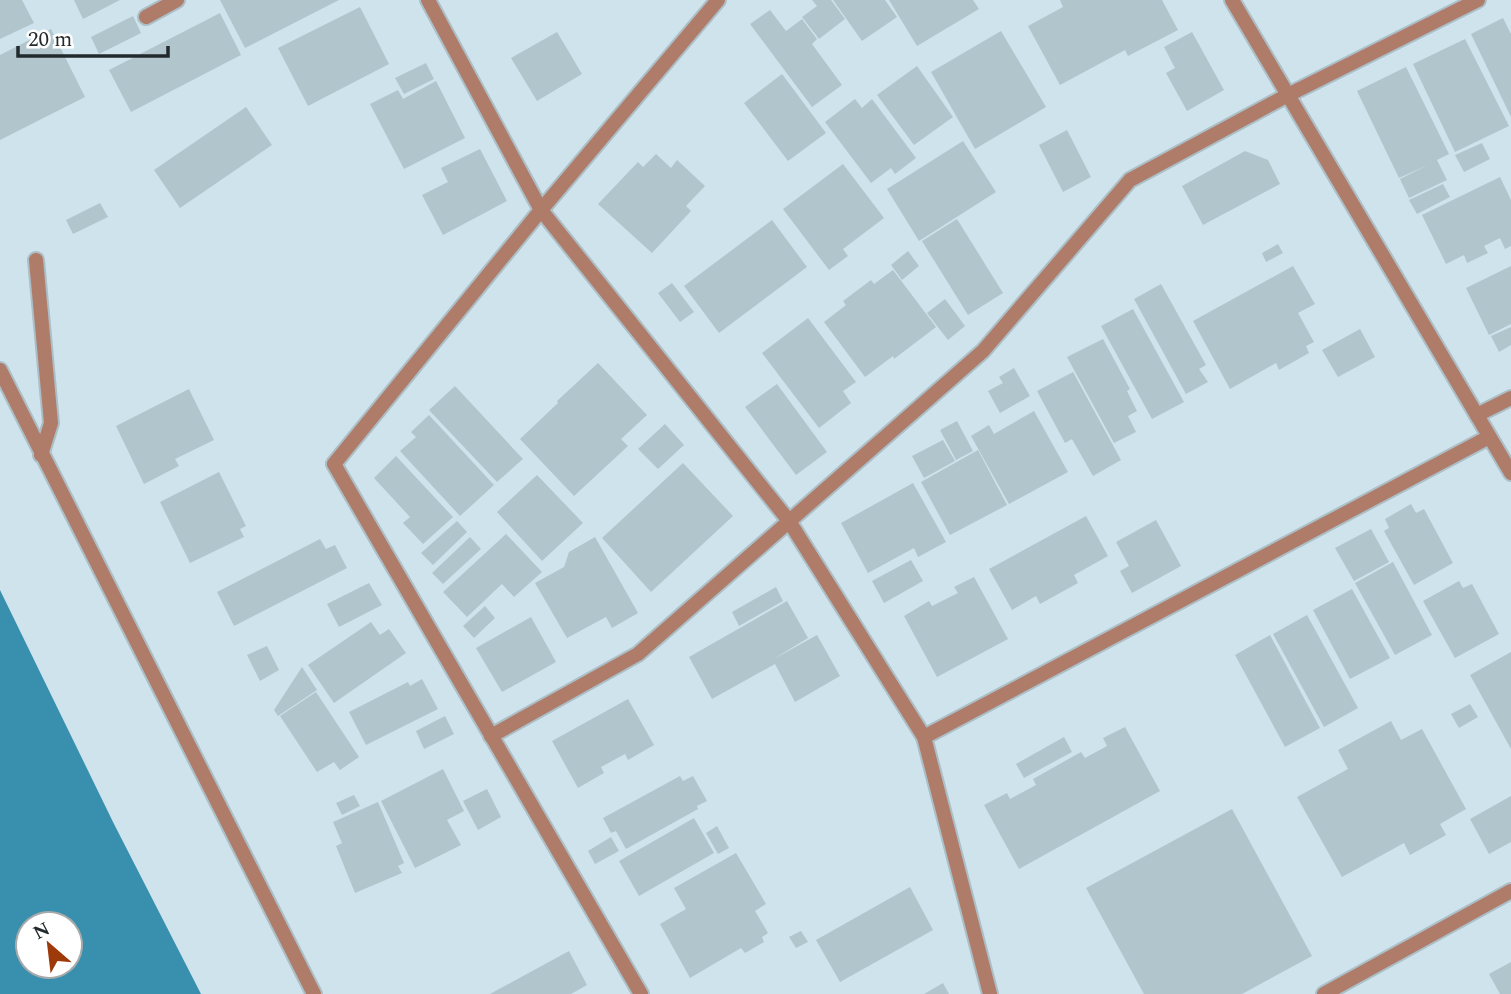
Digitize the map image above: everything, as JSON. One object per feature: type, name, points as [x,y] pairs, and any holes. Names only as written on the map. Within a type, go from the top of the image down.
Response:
[{"type":"street","points":[[146,17],[177,0]]},
{"type":"street","points":[[428,0],[541,210],[789,522],[924,737],[990,994]]},
{"type":"street","points":[[640,994],[334,464],[541,210],[718,0]]},
{"type":"street","points":[[1231,0],[1511,473]]},
{"type":"street","points":[[491,736],[638,654],[982,351],[1130,180],[1286,96],[1478,0]]},
{"type":"street","points":[[36,260],[51,424],[41,455]]},
{"type":"street","points":[[0,370],[314,994]]},
{"type":"street","points":[[1477,415],[1511,398]]},
{"type":"street","points":[[924,737],[1489,437]]},
{"type":"street","points":[[1324,994],[1511,891]]},
{"type":"water","points":[[0,590],[114,824],[201,994],[0,994]]},
{"type":"building","points":[[0,0],[22,0],[34,23],[0,39]]},
{"type":"building","points":[[74,0],[120,0],[83,19]]},
{"type":"building","points":[[220,0],[339,0],[245,48]]},
{"type":"building","points":[[812,0],[831,0],[845,19],[819,39],[802,17],[817,6]]},
{"type":"building","points":[[833,0],[885,0],[897,17],[862,41]]},
{"type":"building","points":[[889,0],[973,0],[979,9],[917,46]]},
{"type":"building","points":[[1060,0],[1162,0],[1178,30],[1128,56],[1125,50],[1060,85],[1028,26],[1063,7]]},
{"type":"building","points":[[360,7],[389,64],[308,106],[278,48]]},
{"type":"building","points":[[770,10],[786,31],[802,19],[817,39],[812,44],[842,85],[812,107],[750,24]]},
{"type":"building","points":[[220,13],[241,55],[131,112],[109,70]]},
{"type":"building","points":[[133,16],[141,33],[99,54],[91,37]]},
{"type":"building","points":[[1503,18],[1511,34],[1511,117],[1471,34]]},
{"type":"building","points":[[51,29],[85,97],[0,140],[0,55]]},
{"type":"building","points":[[1001,31],[1046,107],[975,149],[931,72]]},
{"type":"building","points":[[557,32],[582,74],[537,101],[511,58]]},
{"type":"building","points":[[1192,32],[1224,90],[1187,111],[1166,73],[1175,68],[1164,47]]},
{"type":"building","points":[[1465,39],[1509,126],[1455,152],[1413,64]]},
{"type":"building","points":[[426,63],[434,79],[404,94],[395,78]]},
{"type":"building","points":[[917,66],[953,117],[914,145],[877,95]]},
{"type":"building","points":[[1406,67],[1449,154],[1437,160],[1447,180],[1409,198],[1400,179],[1428,165],[1399,178],[1357,91]]},
{"type":"building","points":[[782,74],[826,133],[788,161],[744,103]]},
{"type":"building","points":[[436,81],[465,138],[404,169],[370,104],[398,90],[403,99]]},
{"type":"building","points":[[855,99],[862,108],[872,99],[916,158],[895,174],[891,168],[871,183],[825,122]]},
{"type":"building","points":[[246,107],[272,145],[180,208],[154,170]]},
{"type":"building","points":[[1067,130],[1091,177],[1063,192],[1039,145]]},
{"type":"building","points":[[963,141],[996,192],[919,241],[887,189]]},
{"type":"building","points":[[1482,143],[1490,159],[1464,172],[1455,155]]},
{"type":"building","points":[[480,149],[507,201],[443,235],[422,195],[448,182],[441,168]]},
{"type":"building","points":[[1245,151],[1268,160],[1280,184],[1203,225],[1182,186]]},
{"type":"building","points":[[656,154],[671,168],[677,160],[705,186],[686,206],[691,211],[652,253],[598,204],[638,162],[643,167]]},
{"type":"building","points":[[843,164],[884,218],[843,249],[848,256],[829,270],[783,209]]},
{"type":"building","points":[[1500,177],[1511,200],[1511,246],[1505,249],[1500,238],[1484,246],[1488,253],[1467,263],[1464,255],[1446,264],[1422,215]]},
{"type":"building","points":[[1443,184],[1450,197],[1417,214],[1409,200]]},
{"type":"building","points":[[100,203],[108,217],[73,234],[66,220]]},
{"type":"building","points":[[957,219],[1003,293],[968,315],[922,241]]},
{"type":"building","points":[[772,220],[807,267],[719,333],[684,286]]},
{"type":"building","points":[[1278,244],[1283,253],[1266,262],[1262,253]]},
{"type":"building","points":[[908,251],[919,266],[902,280],[891,265]]},
{"type":"building","points":[[1293,266],[1315,304],[1298,313],[1314,342],[1306,346],[1309,353],[1279,370],[1276,363],[1230,389],[1193,321]]},
{"type":"building","points":[[1511,266],[1511,324],[1489,335],[1466,288]]},
{"type":"building","points":[[893,270],[936,327],[865,377],[824,322],[846,305],[843,301],[871,280],[874,284]]},
{"type":"building","points":[[672,283],[694,312],[680,322],[658,293]]},
{"type":"building","points":[[1161,284],[1206,365],[1199,369],[1208,382],[1186,394],[1134,299]]},
{"type":"building","points":[[945,299],[965,326],[948,340],[927,313]]},
{"type":"building","points":[[1133,309],[1184,402],[1152,419],[1101,326]]},
{"type":"building","points":[[808,318],[856,382],[843,391],[851,403],[819,428],[762,353]]},
{"type":"building","points":[[1511,327],[1511,345],[1499,352],[1491,336]]},
{"type":"building","points":[[1360,329],[1375,357],[1338,377],[1322,350]]},
{"type":"building","points":[[1103,339],[1130,389],[1127,391],[1137,411],[1128,416],[1136,432],[1114,443],[1067,357]]},
{"type":"building","points":[[598,363],[647,415],[621,439],[628,446],[574,496],[520,439]]},
{"type":"building","points":[[1014,368],[1030,396],[1000,413],[988,391],[1003,383],[999,377]]},
{"type":"building","points":[[1073,372],[1121,460],[1093,476],[1072,439],[1065,443],[1037,391]]},
{"type":"building","points":[[777,384],[827,452],[796,475],[745,407]]},
{"type":"building","points":[[455,386],[523,459],[497,482],[429,410]]},
{"type":"building","points":[[189,389],[214,440],[175,459],[179,466],[144,484],[116,426]]},
{"type":"building","points":[[1034,411],[1068,472],[1009,504],[971,436],[989,425],[994,434]]},
{"type":"building","points":[[429,415],[494,485],[460,516],[400,451],[416,437],[411,432]]},
{"type":"building","points":[[957,421],[973,451],[956,460],[940,430]]},
{"type":"building","points":[[665,424],[684,445],[658,469],[638,449]]},
{"type":"building","points":[[943,440],[955,461],[924,478],[912,456]]},
{"type":"building","points":[[978,450],[1007,505],[950,535],[921,482]]},
{"type":"building","points":[[396,456],[453,517],[423,544],[403,523],[410,517],[374,478]]},
{"type":"building","points":[[683,463],[733,516],[651,592],[602,538]]},
{"type":"building","points":[[219,472],[246,526],[240,529],[244,537],[190,563],[160,502]]},
{"type":"building","points":[[537,475],[583,523],[542,561],[497,512]]},
{"type":"building","points":[[913,483],[946,542],[918,557],[914,548],[868,573],[841,523]]},
{"type":"building","points":[[1411,504],[1416,513],[1424,509],[1453,563],[1414,585],[1384,531],[1389,528],[1385,519]]},
{"type":"building","points":[[1086,516],[1108,556],[1074,575],[1078,583],[1040,604],[1036,596],[1012,610],[989,569]]},
{"type":"building","points":[[1156,520],[1181,566],[1132,593],[1120,571],[1129,566],[1116,542]]},
{"type":"building","points":[[457,521],[467,532],[433,565],[421,553]]},
{"type":"building","points":[[1371,529],[1389,562],[1354,581],[1335,548]]},
{"type":"building","points":[[506,534],[542,572],[514,597],[502,584],[467,617],[443,592]]},
{"type":"building","points":[[470,537],[481,549],[443,584],[432,573]]},
{"type":"building","points":[[595,537],[638,613],[612,628],[606,617],[567,638],[535,583],[564,567],[569,552]]},
{"type":"building","points":[[320,539],[326,549],[335,545],[347,568],[234,626],[217,592]]},
{"type":"building","points":[[911,560],[923,581],[884,603],[872,581]]},
{"type":"building","points":[[1393,562],[1432,635],[1395,655],[1355,583]]},
{"type":"building","points":[[974,577],[1008,639],[937,677],[904,616],[929,601],[932,606],[958,593],[954,587]]},
{"type":"building","points":[[1459,581],[1463,588],[1472,584],[1499,634],[1455,658],[1423,601]]},
{"type":"building","points":[[369,583],[382,605],[339,627],[327,604]]},
{"type":"building","points":[[776,587],[783,601],[739,626],[732,612]]},
{"type":"building","points":[[1352,589],[1390,658],[1350,679],[1313,610]]},
{"type":"building","points":[[787,601],[808,638],[772,660],[817,635],[840,676],[795,702],[775,664],[712,699],[689,657]]},
{"type":"building","points":[[485,606],[495,618],[474,638],[463,626]]},
{"type":"building","points":[[1307,615],[1358,708],[1324,727],[1273,634]]},
{"type":"building","points":[[531,617],[556,662],[502,692],[476,648]]},
{"type":"building","points":[[371,622],[380,635],[389,629],[406,653],[334,703],[308,665]]},
{"type":"building","points":[[1270,635],[1320,728],[1285,747],[1235,655]]},
{"type":"building","points":[[267,646],[279,670],[260,681],[247,655]]},
{"type":"building","points":[[1511,652],[1511,749],[1470,675]]},
{"type":"building","points":[[302,667],[317,690],[278,716],[274,710]]},
{"type":"building","points":[[422,679],[438,709],[366,745],[349,712],[408,682],[410,686]]},
{"type":"building","points":[[316,692],[359,757],[340,770],[334,762],[317,772],[280,716]]},
{"type":"building","points":[[628,699],[654,745],[628,760],[625,754],[601,767],[604,773],[578,788],[552,741]]},
{"type":"building","points":[[1470,704],[1478,717],[1459,728],[1451,714]]},
{"type":"building","points":[[445,716],[454,734],[424,749],[416,731]]},
{"type":"building","points":[[1391,721],[1401,740],[1422,729],[1466,809],[1440,824],[1446,835],[1410,855],[1404,843],[1342,877],[1297,797],[1348,769],[1338,750]]},
{"type":"building","points":[[1125,727],[1160,791],[1019,869],[984,805],[1007,793],[1010,799],[1036,785],[1033,779],[1081,752],[1085,758],[1107,746],[1103,738]]},
{"type":"building","points":[[1064,737],[1072,752],[1024,778],[1016,764]]},
{"type":"building","points":[[443,769],[464,811],[447,820],[461,845],[415,868],[381,801]]},
{"type":"building","points":[[680,776],[683,781],[693,776],[707,801],[697,806],[698,809],[626,849],[616,831],[611,833],[603,818]]},
{"type":"building","points":[[487,789],[501,817],[478,830],[463,801]]},
{"type":"building","points":[[354,795],[360,806],[342,815],[336,803]]},
{"type":"building","points":[[1511,796],[1511,842],[1489,854],[1470,819]]},
{"type":"building","points":[[378,802],[404,863],[398,866],[402,873],[355,893],[336,846],[342,843],[333,822]]},
{"type":"building","points":[[1232,809],[1312,956],[1242,994],[1144,994],[1086,888]]},
{"type":"building","points":[[694,818],[714,853],[639,896],[619,861]]},
{"type":"building","points":[[717,826],[729,848],[718,854],[706,833]]},
{"type":"building","points":[[611,837],[619,851],[595,864],[588,851]]},
{"type":"building","points":[[736,853],[766,904],[755,911],[768,933],[762,937],[764,942],[745,953],[741,948],[690,978],[660,924],[686,909],[674,888]]},
{"type":"building","points":[[910,887],[933,930],[840,982],[816,940]]},
{"type":"building","points":[[801,931],[808,942],[796,948],[789,937]]},
{"type":"building","points":[[569,951],[587,985],[571,994],[490,994]]},
{"type":"building","points":[[1511,962],[1511,994],[1500,994],[1489,974]]},
{"type":"building","points":[[943,983],[949,994],[924,994]]}]
